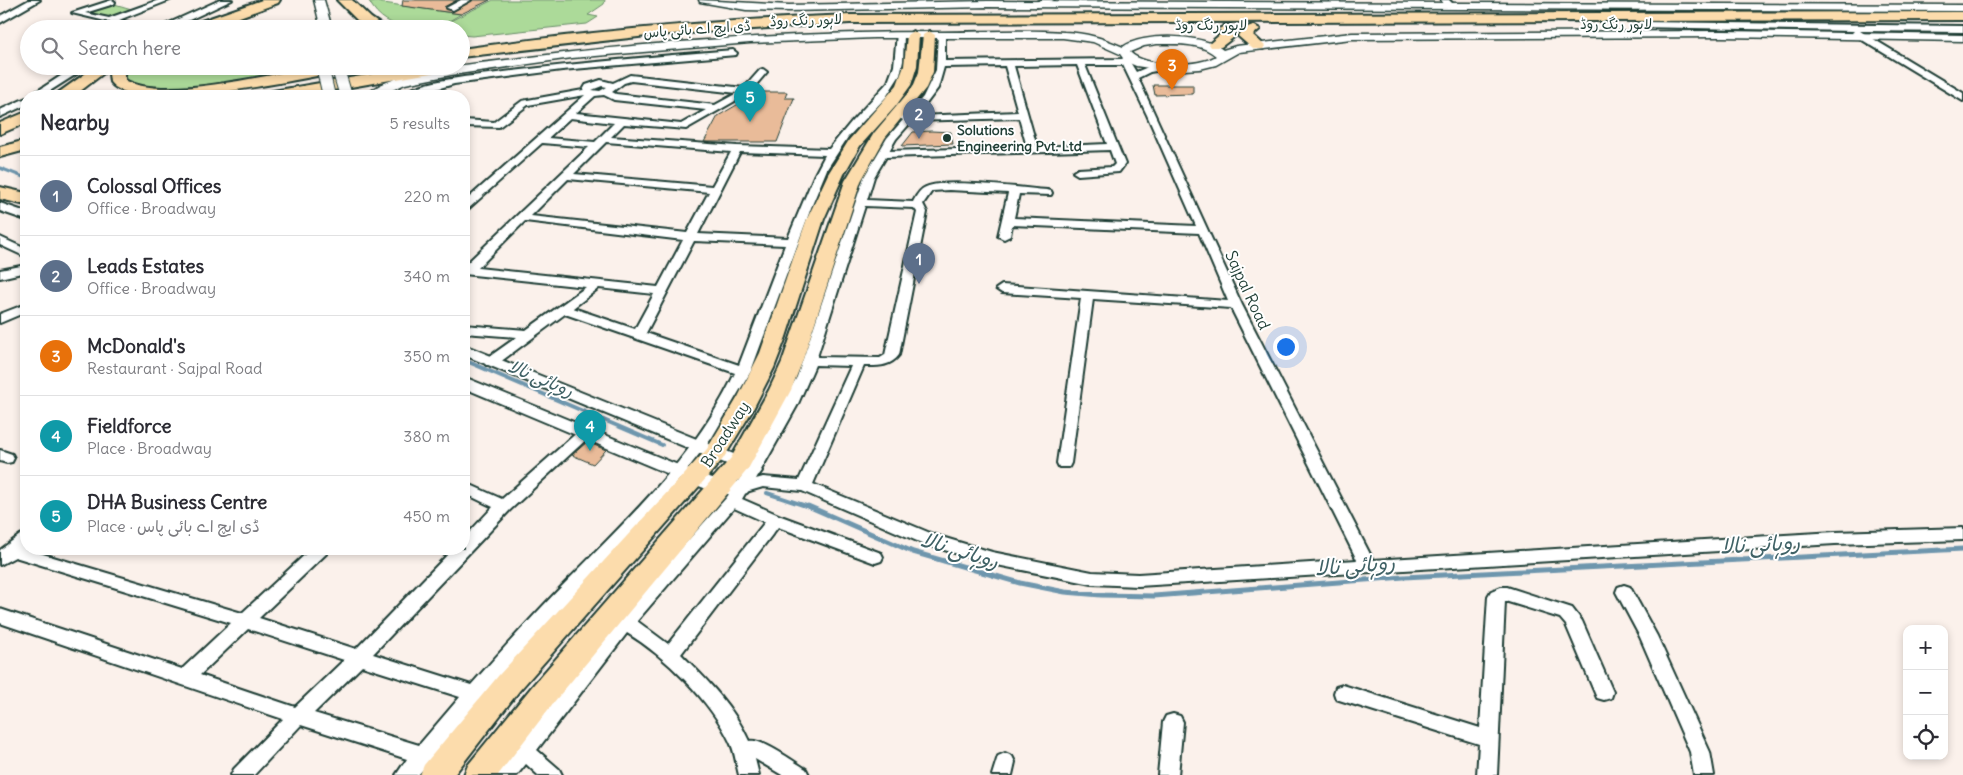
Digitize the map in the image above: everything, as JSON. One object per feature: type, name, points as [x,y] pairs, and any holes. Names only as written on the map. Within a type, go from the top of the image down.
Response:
[{"type":"highway","points":[[220,20],[272,0]]},
{"type":"highway","points":[[344,0],[365,20]]},
{"type":"highway","points":[[472,38],[748,18],[880,14],[1465,13],[1605,16]]},
{"type":"highway","name":"لاہور رنگ روڈ","points":[[470,52],[673,28],[790,21],[933,18],[1963,16]]},
{"type":"highway","name":"لاہور رنگ روڈ","points":[[470,58],[601,42],[697,33],[801,28],[1006,25],[1963,23]]},
{"type":"highway","points":[[470,63],[592,48],[719,36],[945,30],[1226,29],[1255,39],[1470,25]]},
{"type":"highway","points":[[470,47],[618,28]]},
{"type":"highway","points":[[1215,48],[1231,34],[1226,29]]},
{"type":"highway","points":[[72,90],[93,75]]},
{"type":"highway","points":[[117,75],[118,82],[130,89],[140,90]]},
{"type":"highway","points":[[205,90],[294,75]]},
{"type":"highway","points":[[244,90],[325,75]]},
{"type":"highway","points":[[274,90],[357,75]]},
{"type":"highway","points":[[308,90],[396,75]]},
{"type":"highway","points":[[0,130],[20,120]]},
{"type":"highway","points":[[0,145],[20,140]]},
{"type":"highway","points":[[0,152],[20,147]]},
{"type":"highway","points":[[0,193],[20,198]]},
{"type":"main road","points":[[310,0],[314,20]]},
{"type":"main road","points":[[319,0],[325,20]]},
{"type":"main road","points":[[704,0],[761,8],[1094,2],[1447,2],[1514,7],[1963,6]]},
{"type":"main road","points":[[1090,38],[1105,42],[1126,57],[1144,65],[1165,67],[1209,64],[1220,59],[1215,48],[1236,50],[1255,39],[1381,32],[1735,31],[1963,36]]},
{"type":"main road","points":[[1255,39],[1388,35],[1837,36],[1865,34],[1902,37],[1963,36]]},
{"type":"main road","name":"ڈی ایچ اے بائی پاس","points":[[470,70],[572,55],[750,40],[921,35],[1054,35],[1215,48]]},
{"type":"main road","name":"Broadway","points":[[479,775],[544,693],[731,492],[752,472],[771,408],[792,362],[833,235],[853,181],[907,79],[921,35]]},
{"type":"main road","points":[[1837,36],[1890,50],[1894,43],[1902,37]]},
{"type":"main road","points":[[1126,57],[1133,45],[1151,42]]},
{"type":"main road","points":[[324,75],[328,90]]},
{"type":"main road","points":[[340,75],[344,90]]},
{"type":"main road","name":"ڈی ایچ اے بائی پاس","points":[[381,90],[411,78],[432,75]]},
{"type":"main road","name":"Broadway","points":[[435,775],[509,683],[706,451],[741,413],[762,372],[831,183],[855,143],[888,114]]},
{"type":"street","points":[[0,20],[36,0]]},
{"type":"street","points":[[139,10],[107,1],[76,13],[109,20],[139,10],[166,0]]},
{"type":"street","points":[[182,20],[228,0]]},
{"type":"street","points":[[450,8],[468,0]]},
{"type":"street","points":[[1037,4],[1050,0]]},
{"type":"street","points":[[1640,24],[1661,26],[1963,29]]},
{"type":"street","points":[[1865,34],[1963,98]]},
{"type":"street","points":[[706,451],[722,412],[755,348],[791,242],[820,174],[832,152],[888,114],[933,88],[940,70],[940,64],[921,35]]},
{"type":"street","points":[[1890,50],[1963,91]]},
{"type":"street","points":[[596,63],[733,53]]},
{"type":"street","points":[[940,64],[1080,63],[1126,57]]},
{"type":"street","name":"Sajpal Road","points":[[1126,57],[1133,77],[1236,305],[1368,565]]},
{"type":"street","points":[[470,202],[568,115],[596,63]]},
{"type":"street","points":[[596,63],[606,88],[614,97],[716,108]]},
{"type":"street","points":[[1009,63],[1033,150]]},
{"type":"street","points":[[1078,172],[1110,170],[1119,167],[1120,164],[1080,63]]},
{"type":"street","points":[[1133,77],[1148,70],[1165,67]]},
{"type":"street","points":[[568,115],[683,127],[746,91],[763,72]]},
{"type":"street","points":[[45,90],[69,75]]},
{"type":"street","points":[[419,90],[446,83],[588,81],[606,88],[630,78],[746,91]]},
{"type":"street","points":[[470,122],[507,117],[525,103],[588,81]]},
{"type":"street","points":[[0,114],[20,104]]},
{"type":"street","points":[[888,114],[923,119],[1023,115]]},
{"type":"street","points":[[505,775],[731,492],[752,472],[790,406],[804,377],[869,177],[882,154],[888,114]]},
{"type":"street","points":[[470,266],[524,218],[564,176],[622,121]]},
{"type":"street","points":[[540,140],[737,150],[832,152]]},
{"type":"street","points":[[882,154],[900,155],[1114,147]]},
{"type":"street","points":[[639,334],[737,150]]},
{"type":"street","points":[[564,176],[716,189]]},
{"type":"street","points":[[917,205],[925,192],[931,188],[957,187],[1047,193]]},
{"type":"street","points":[[1004,236],[1014,191]]},
{"type":"street","points":[[809,361],[882,362],[889,359],[892,355],[922,208],[917,205],[860,203]]},
{"type":"street","points":[[0,207],[20,214]]},
{"type":"street","points":[[524,218],[691,237],[791,242]]},
{"type":"street","points":[[1007,221],[1203,230]]},
{"type":"street","points":[[0,240],[20,251]]},
{"type":"street","points":[[0,274],[20,270]]},
{"type":"street","points":[[470,270],[661,291]]},
{"type":"street","points":[[491,362],[597,284]]},
{"type":"street","points":[[1002,289],[1236,305]]},
{"type":"street","points":[[1064,463],[1088,294]]},
{"type":"street","points":[[564,309],[744,371]]},
{"type":"street","points":[[0,319],[20,311]]},
{"type":"street","points":[[470,329],[529,334]]},
{"type":"street","points":[[470,353],[752,472],[804,486],[930,540],[992,558],[1092,578],[1138,580],[1825,538],[1963,534]]},
{"type":"street","points":[[804,486],[859,363]]},
{"type":"street","points":[[470,385],[585,434],[731,492],[775,520],[875,557]]},
{"type":"street","points":[[470,542],[504,506],[585,434]]},
{"type":"street","points":[[406,775],[474,694],[566,593],[647,509],[687,475]]},
{"type":"street","points":[[470,490],[504,506]]},
{"type":"street","points":[[669,656],[775,520]]},
{"type":"street","points":[[32,555],[474,694]]},
{"type":"street","points":[[186,677],[315,555]]},
{"type":"street","points":[[241,775],[457,555]]},
{"type":"street","points":[[1624,592],[1648,636],[1700,752],[1704,775]]},
{"type":"street","points":[[1487,775],[1497,596],[1501,594],[1566,613],[1573,621],[1604,692]]},
{"type":"street","points":[[0,616],[298,716],[422,755]]},
{"type":"street","points":[[625,623],[637,630],[669,656],[716,704],[738,738],[749,775]]},
{"type":"street","points":[[1343,693],[1490,740]]},
{"type":"street","points":[[1168,775],[1173,722]]},
{"type":"street","points":[[743,752],[753,749],[761,752],[799,775]]},
{"type":"street","points":[[522,752],[532,757],[552,775]]},
{"type":"green space","points":[[493,0],[605,0],[604,4],[588,15],[598,17],[587,24],[472,36],[470,36],[470,20],[452,20]]},
{"type":"green space","points":[[369,1],[461,14],[451,20],[386,20]]},
{"type":"green space","points":[[111,3],[135,10],[109,18],[81,13]]},
{"type":"green space","points":[[265,75],[187,90],[134,86],[125,76]]},
{"type":"building","points":[[403,0],[457,0],[444,7],[452,12],[473,0],[490,0],[461,14],[402,6]]},
{"type":"building","points":[[1153,85],[1193,85],[1193,94],[1155,95]]},
{"type":"building","points":[[759,92],[787,92],[785,98],[794,98],[777,142],[704,142],[718,116]]},
{"type":"building","points":[[913,132],[951,132],[953,144],[902,146]]},
{"type":"building","points":[[587,442],[606,450],[593,464],[572,455]]},
{"type":"waterway","name":"روہائی نالا","points":[[0,168],[20,176]]},
{"type":"waterway","name":"روہائی نالا","points":[[470,363],[662,445]]},
{"type":"waterway","name":"روہائی نالا","points":[[767,493],[812,508]]},
{"type":"waterway","name":"روہائی نالا","points":[[808,506],[913,552],[1020,583],[1065,592],[1101,595],[1154,596],[1404,577],[1963,549]]},
{"type":"place","name":"McDonald's","points":[[1172,90]]},
{"type":"place","name":"DHA Business Centre","points":[[750,122]]},
{"type":"place","name":"Solutions Engineering Pvt. Ltd","points":[[947,138]]},
{"type":"place","name":"Leads Estates","points":[[919,139]]},
{"type":"place","name":"Colossal Offices","points":[[919,284]]},
{"type":"place","name":"Fieldforce","points":[[590,451]]}]
